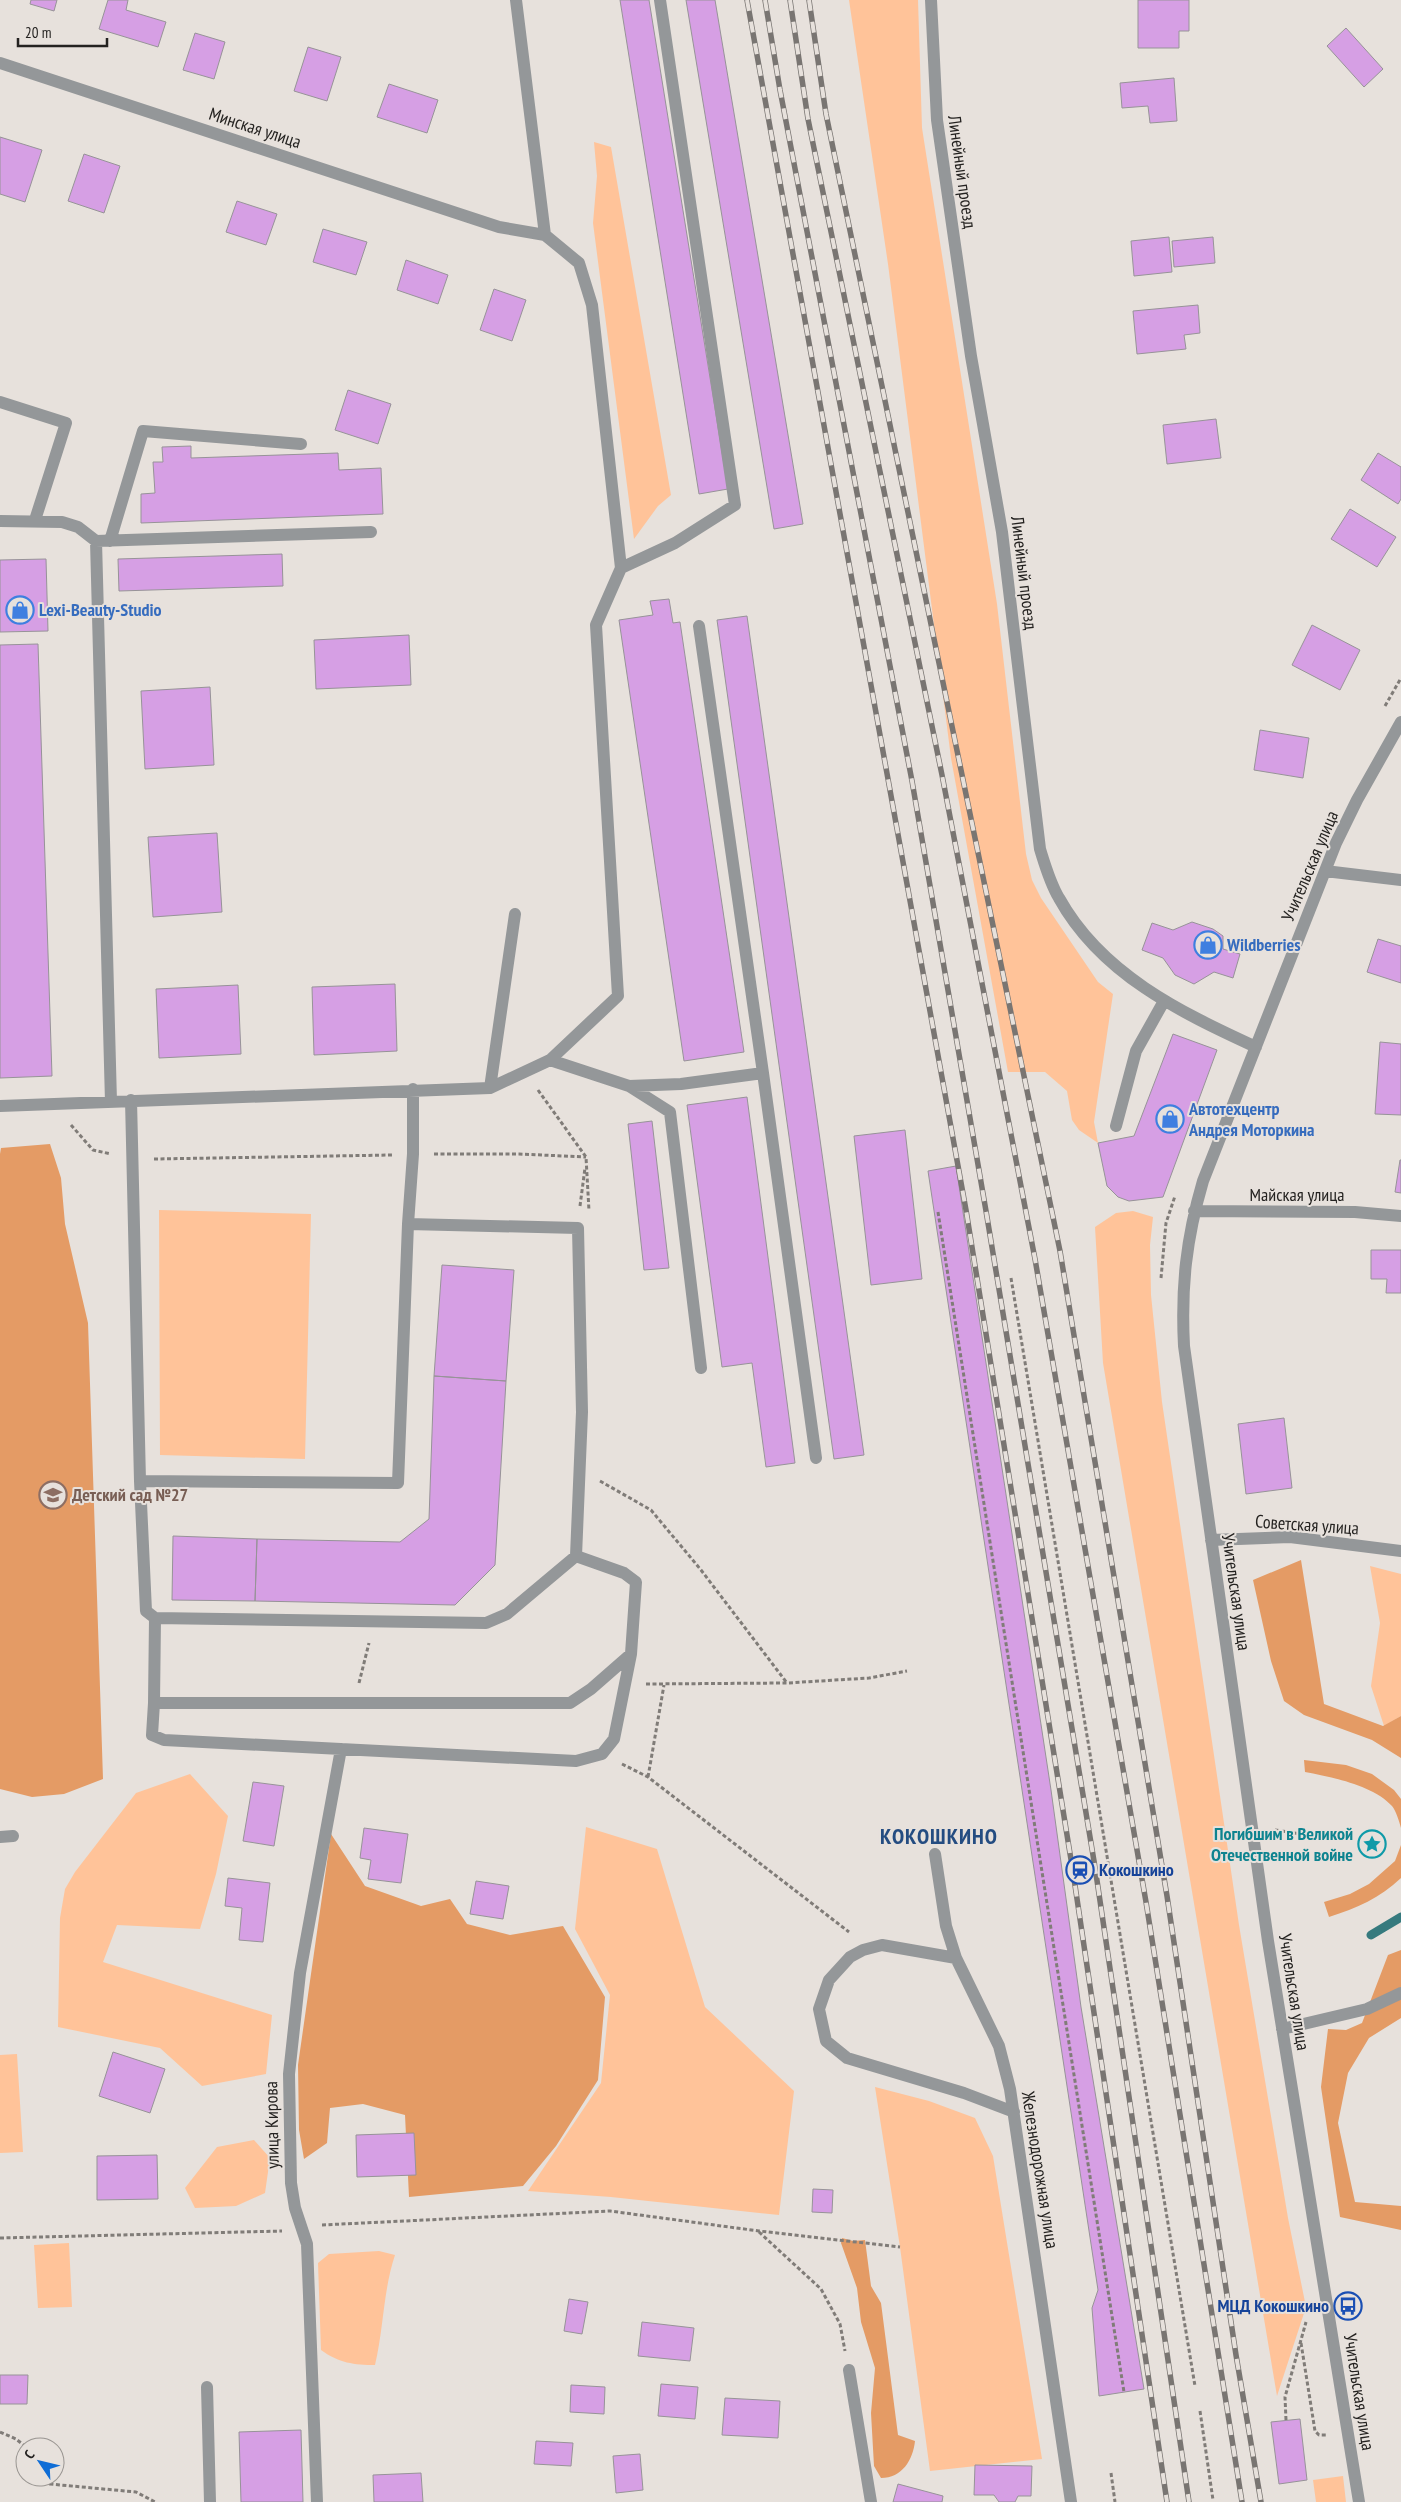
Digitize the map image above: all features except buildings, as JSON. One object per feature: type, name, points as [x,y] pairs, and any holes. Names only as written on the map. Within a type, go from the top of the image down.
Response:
[{"type":"street","points":[[0,1106],[413,1089],[490,1088],[550,1060],[618,996],[596,625],[621,568],[592,305],[580,264],[544,234],[516,0]]},
{"type":"street","points":[[621,568],[675,543],[735,505],[660,0]]},
{"type":"street","name":"Линейный проезд","points":[[931,0],[937,120],[971,356],[1002,532],[1040,848],[1058,898],[1088,941],[1104,956],[1164,1001],[1256,1047]]},
{"type":"street","name":"Минская улица","points":[[0,63],[499,228],[544,234]]},
{"type":"street","points":[[0,402],[66,423],[35,520]]},
{"type":"street","points":[[110,541],[143,431],[301,444]]},
{"type":"street","points":[[0,521],[35,520],[62,522],[78,527],[96,541],[371,532]]},
{"type":"street","points":[[96,541],[111,1102]]},
{"type":"street","points":[[699,626],[816,1458]]},
{"type":"street","name":"Учительская улица","points":[[1359,2502],[1282,2029],[1211,1540],[1183,1333],[1182,1296],[1184,1258],[1203,1181],[1348,817],[1401,722]]},
{"type":"street","points":[[1326,871],[1401,880]]},
{"type":"street","points":[[490,1088],[515,914]]},
{"type":"street","points":[[1116,1126],[1136,1051],[1164,1001]]},
{"type":"street","points":[[550,1060],[629,1086],[670,1112],[701,1368]]},
{"type":"street","points":[[629,1086],[681,1084],[763,1073]]},
{"type":"street","points":[[140,1482],[398,1483],[413,1089]]},
{"type":"street","points":[[131,1100],[140,1482],[146,1612],[155,1618],[486,1623],[506,1614],[576,1556],[582,1412],[578,1228],[408,1224]]},
{"type":"street","name":"Майская улица","points":[[1194,1212],[1355,1212],[1401,1216]]},
{"type":"street","name":"Советская улица","points":[[1211,1540],[1290,1537],[1401,1551]]},
{"type":"street","points":[[155,1618],[152,1735],[164,1740],[576,1761],[602,1754],[614,1739],[631,1654],[636,1582],[624,1574],[576,1556]]},
{"type":"street","points":[[154,1703],[570,1703],[631,1654]]},
{"type":"street","name":"улица Кирова","points":[[317,2502],[307,2244],[295,2208],[291,2183],[288,2136],[289,2074],[300,1973],[341,1749]]},
{"type":"street","name":"Железнодорожная улица","points":[[935,1854],[946,1926],[956,1958],[1000,2046],[1014,2112],[1071,2502]]},
{"type":"street","points":[[956,1958],[882,1945],[863,1950],[850,1957],[829,1980],[819,2009],[826,2041],[847,2058],[964,2093],[1014,2112]]},
{"type":"street","points":[[1282,2029],[1366,2009],[1401,1993]]},
{"type":"street","points":[[849,2370],[871,2502]]},
{"type":"street","points":[[207,2387],[210,2502]]},
{"type":"path","points":[[525,1072],[586,1157],[578,1228]]},
{"type":"path","points":[[69,1123],[93,1150],[133,1160],[412,1154],[519,1154],[586,1157]]},
{"type":"path","points":[[938,1212],[1124,2392]]},
{"type":"path","points":[[1011,1278],[1196,2386]]},
{"type":"path","points":[[595,1478],[651,1510],[718,1592],[787,1684]]},
{"type":"path","points":[[648,1777],[664,1685],[787,1684],[869,1678],[907,1671]]},
{"type":"path","points":[[602,1754],[648,1777],[852,1934]]},
{"type":"path","points":[[1274,1820],[1276,1839]]},
{"type":"path","points":[[1275,1830],[1334,1839]]},
{"type":"path","points":[[0,2238],[302,2231],[318,2225],[610,2211],[759,2231],[900,2246]]},
{"type":"path","points":[[759,2231],[821,2289],[840,2324],[849,2370]]},
{"type":"path","points":[[1301,2342],[1315,2431],[1319,2435],[1330,2434]]},
{"type":"path","points":[[1200,2411],[1213,2500]]},
{"type":"path","points":[[0,2432],[15,2439]]},
{"type":"path","points":[[1111,2473],[1115,2502]]},
{"type":"path","points":[[65,2485],[136,2492],[155,2502]]},
{"type":"shaded area","points":[[849,0],[918,0],[922,128],[997,604],[1026,854],[1032,880],[1041,898],[1098,982],[1113,994],[1094,1122],[1098,1143],[1079,1130],[1072,1120],[1067,1091],[1045,1072],[1008,1072],[951,758],[888,264]]},
{"type":"shaded area","points":[[594,142],[611,147],[671,495],[658,506],[634,539],[593,223],[597,176]]},
{"type":"shaded area","name":"Детский сад №27","points":[[50,1144],[61,1178],[65,1224],[88,1323],[103,1779],[64,1794],[32,1797],[0,1789],[0,1154],[1,1148]]},
{"type":"shaded area","points":[[159,1210],[311,1214],[305,1459],[160,1455]]},
{"type":"shaded area","points":[[1133,1211],[1153,1217],[1150,1245],[1151,1295],[1162,1402],[1239,1925],[1288,2218],[1306,2307],[1277,2396],[1103,1363],[1095,1227],[1116,1213]]},
{"type":"shaded area","points":[[1301,1560],[1324,1704],[1383,1726],[1401,1716],[1401,1758],[1372,1740],[1304,1715],[1284,1701],[1271,1661],[1253,1580]]},
{"type":"shaded area","points":[[1370,1566],[1401,1574],[1401,1716],[1384,1726],[1371,1686],[1380,1623]]},
{"type":"shaded area","points":[[1304,1760],[1346,1765],[1372,1774],[1394,1790],[1401,1799],[1401,1828],[1392,1806],[1384,1799],[1363,1787],[1327,1776],[1305,1772]]},
{"type":"shaded area","points":[[190,1774],[228,1816],[216,1874],[200,1929],[117,1925],[103,1962],[272,2015],[266,2074],[202,2086],[160,2048],[58,2027],[60,1918],[65,1889],[75,1872],[136,1793]]},
{"type":"shaded area","points":[[586,1827],[657,1849],[705,2007],[794,2091],[779,2215],[611,2197],[528,2191],[601,2083],[610,1995],[575,1929]]},
{"type":"shaded area","points":[[331,1834],[365,1886],[421,1906],[450,1899],[467,1924],[510,1935],[563,1926],[605,1997],[598,2080],[556,2146],[523,2186],[409,2197],[405,2115],[363,2104],[330,2108],[327,2143],[304,2159],[299,2130],[298,2065]]},
{"type":"shaded area","points":[[1401,1845],[1401,1878],[1368,1902],[1329,1917],[1324,1902],[1350,1894],[1369,1884],[1395,1861]]},
{"type":"shaded area","points":[[1401,1950],[1401,2018],[1369,2038],[1348,2073],[1338,2123],[1355,2202],[1401,2206],[1401,2230],[1340,2217],[1321,2087],[1328,2029],[1346,2030],[1362,2023],[1388,1955]]},
{"type":"shaded area","points":[[17,2054],[23,2152],[0,2153],[0,2055]]},
{"type":"shaded area","points":[[875,2087],[929,2101],[975,2118],[993,2156],[1042,2459],[930,2471],[900,2247]]},
{"type":"shaded area","points":[[254,2140],[270,2158],[265,2193],[236,2206],[195,2208],[185,2188],[217,2147]]},
{"type":"shaded area","points":[[842,2238],[853,2241],[865,2240],[871,2286],[881,2303],[898,2435],[915,2441],[912,2455],[905,2467],[895,2475],[888,2477],[881,2478],[874,2466],[871,2413],[875,2368],[861,2322],[857,2288],[841,2243]]},
{"type":"shaded area","points":[[69,2243],[72,2307],[38,2308],[34,2245]]},
{"type":"shaded area","points":[[379,2251],[395,2255],[388,2282],[375,2365],[353,2364],[340,2360],[321,2350],[318,2263],[329,2254]]},
{"type":"shaded area","points":[[1343,2476],[1346,2502],[1316,2502],[1313,2480]]},
{"type":"waterway","points":[[1371,1935],[1401,1917]]},
{"type":"railway","points":[[747,0],[966,1210],[1073,1872],[1167,2502]]},
{"type":"railway","points":[[765,0],[780,90],[912,781],[986,1211],[1095,1867],[1189,2502]]},
{"type":"railway","points":[[790,0],[808,119],[942,775],[1035,1259],[1146,1902],[1242,2502]]},
{"type":"railway","points":[[809,0],[826,114],[1060,1251],[1167,1896],[1236,2355],[1261,2502]]},
{"type":"place","name":"Lexi-Beauty-Studio","points":[[20,610]]},
{"type":"place","name":"Wildberries","points":[[1208,945]]},
{"type":"place","name":"Автотехцентр Андрея Моторкина","points":[[1170,1119]]},
{"type":"place","name":"Детский сад №27","points":[[53,1495]]},
{"type":"place","name":"Погибшим в Великой Отечественной войне","points":[[1372,1844]]},
{"type":"place","name":"Кокошкино","points":[[1080,1870]]},
{"type":"place","name":"МЦД Кокошкино","points":[[1348,2306]]},
{"type":"district","name":"КОКОШКИНО","points":[[939,1836]]}]
